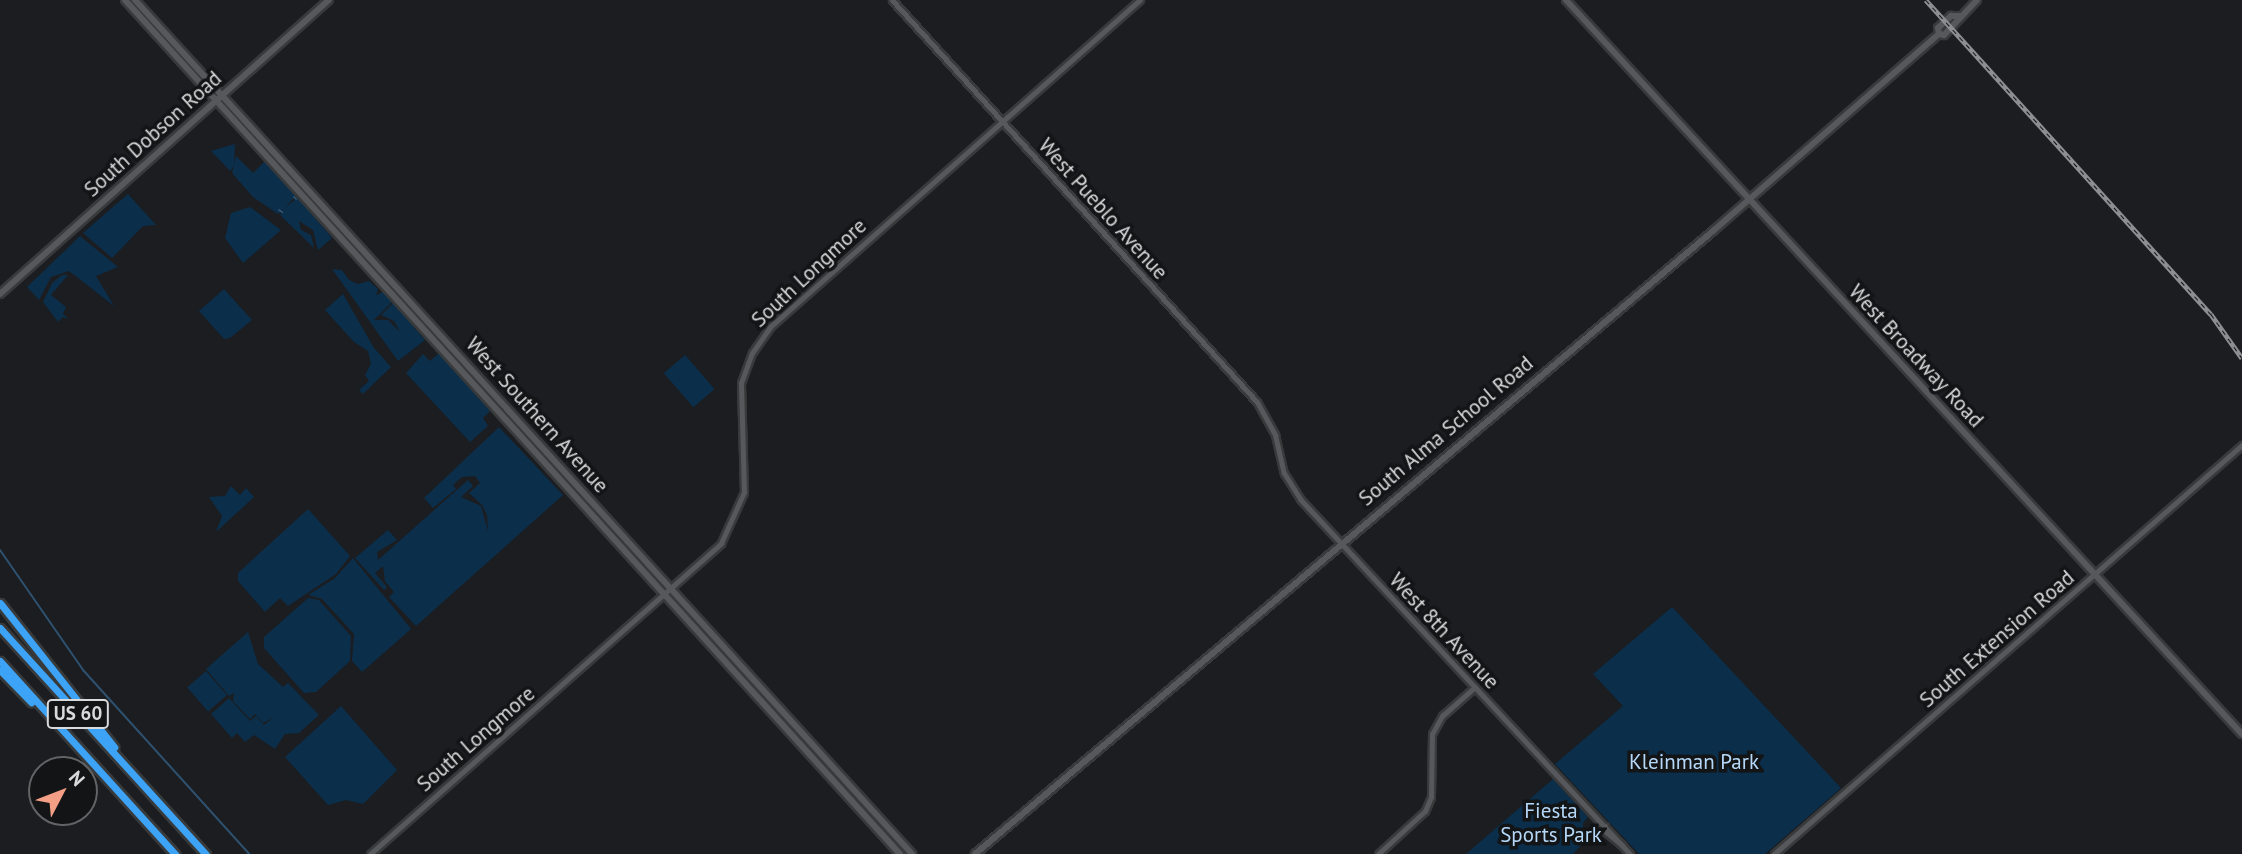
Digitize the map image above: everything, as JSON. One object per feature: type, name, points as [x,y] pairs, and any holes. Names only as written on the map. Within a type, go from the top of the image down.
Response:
[{"type":"highway","points":[[0,603],[156,800]]},
{"type":"highway","name":"US 60","points":[[0,628],[206,854]]},
{"type":"highway","name":"US 60","points":[[0,661],[175,854]]},
{"type":"highway","points":[[0,670],[140,817]]},
{"type":"main road","name":"West Southern Avenue","points":[[125,0],[580,501],[912,854]]},
{"type":"main road","name":"West Southern Avenue","points":[[135,0],[618,532],[900,854]]},
{"type":"main road","name":"South Dobson Road","points":[[0,294],[330,0]]},
{"type":"main road","name":"West Broadway Road","points":[[1566,0],[1748,201],[2242,734]]},
{"type":"main road","name":"South Alma School Road","points":[[975,854],[1748,201],[1938,34],[1938,28],[1951,16],[1959,16],[1977,0]]},
{"type":"main road","points":[[135,11],[164,30]]},
{"type":"main road","points":[[276,166],[308,188]]},
{"type":"main road","points":[[580,501],[587,502],[618,532]]},
{"type":"street","name":"West Pueblo Avenue","points":[[892,0],[1256,402],[1278,447]]},
{"type":"street","name":"South Longmore","points":[[370,854],[716,548],[740,508],[746,465],[740,390],[759,340],[1140,0]]},
{"type":"street","name":"South Extension Road","points":[[1774,854],[2241,445]]},
{"type":"street","name":"West 8th Avenue","points":[[1278,447],[1292,488],[1630,854]]},
{"type":"street","points":[[1378,854],[1425,811],[1431,797],[1432,734],[1442,716],[1475,687]]},
{"type":"green space","points":[[235,144],[234,165],[236,156],[253,173],[265,161],[296,196],[285,207],[298,198],[332,238],[318,250],[313,230],[299,221],[301,230],[311,235],[314,248],[280,215],[284,209],[278,214],[253,197],[232,173],[234,166],[230,171],[211,151]]},
{"type":"green space","points":[[128,194],[156,225],[143,226],[112,258],[83,233]]},
{"type":"green space","points":[[250,207],[281,230],[243,263],[225,238],[231,213]]},
{"type":"green space","points":[[80,236],[118,267],[96,276],[114,306],[69,271],[51,277],[39,300],[27,287]]},
{"type":"green space","points":[[332,269],[342,270],[349,280],[358,284],[369,281],[378,289],[376,295],[383,292],[392,302],[374,320],[388,320],[400,332],[394,321],[381,315],[393,303],[425,340],[398,361]]},
{"type":"green space","points":[[62,275],[68,275],[51,295],[66,307],[63,314],[69,319],[63,317],[58,322],[43,302],[52,283]]},
{"type":"green space","points":[[224,289],[252,320],[230,338],[224,339],[199,311]]},
{"type":"green space","points":[[343,294],[374,348],[391,367],[363,394],[359,390],[369,381],[365,375],[371,364],[368,351],[354,342],[325,310]]},
{"type":"green space","points":[[439,353],[490,411],[483,418],[488,426],[470,442],[406,373],[423,354],[430,361]]},
{"type":"green space","points":[[685,355],[715,389],[693,407],[664,373]]},
{"type":"green space","points":[[499,427],[563,495],[416,626],[389,597],[394,592],[385,581],[383,566],[375,573],[387,587],[384,590],[355,558],[388,530],[397,540],[377,552],[378,560],[468,480],[473,486],[461,497],[481,506],[488,531],[487,515],[482,505],[469,493],[480,483],[475,476],[462,477],[453,485],[456,489],[433,508],[424,498]]},
{"type":"green space","points":[[231,486],[240,495],[246,488],[254,497],[216,532],[222,516],[209,497],[225,496]]},
{"type":"green space","points":[[308,509],[350,556],[336,574],[288,606],[280,598],[265,612],[238,581],[238,573]]},
{"type":"green space","points":[[353,558],[411,629],[362,672],[352,661],[354,634],[322,599],[308,595],[335,578]]},
{"type":"green space","points":[[308,598],[319,600],[351,636],[350,661],[316,692],[304,693],[264,648],[264,637]]},
{"type":"green space","name":"Kleinman Park","points":[[1672,607],[1841,788],[1765,854],[1639,854],[1555,764],[1623,706],[1593,674]]},
{"type":"green space","points":[[248,632],[258,664],[283,687],[288,683],[319,715],[299,733],[285,734],[275,749],[254,735],[245,742],[237,733],[232,738],[211,714],[229,698],[250,721],[256,716],[264,725],[273,718],[263,723],[255,714],[250,719],[233,701],[234,693],[229,696],[206,669]]},
{"type":"green space","points":[[206,671],[227,695],[208,712],[187,687]]},
{"type":"green space","points":[[341,706],[397,770],[363,804],[346,800],[328,805],[285,757]]},
{"type":"green space","name":"Fiesta Sports Park","points":[[1553,779],[1588,817],[1583,823],[1582,844],[1573,854],[1466,854]]},
{"type":"waterway","points":[[0,550],[83,670],[249,854]]},
{"type":"railway","points":[[1926,0],[2211,314],[2242,358]]}]
